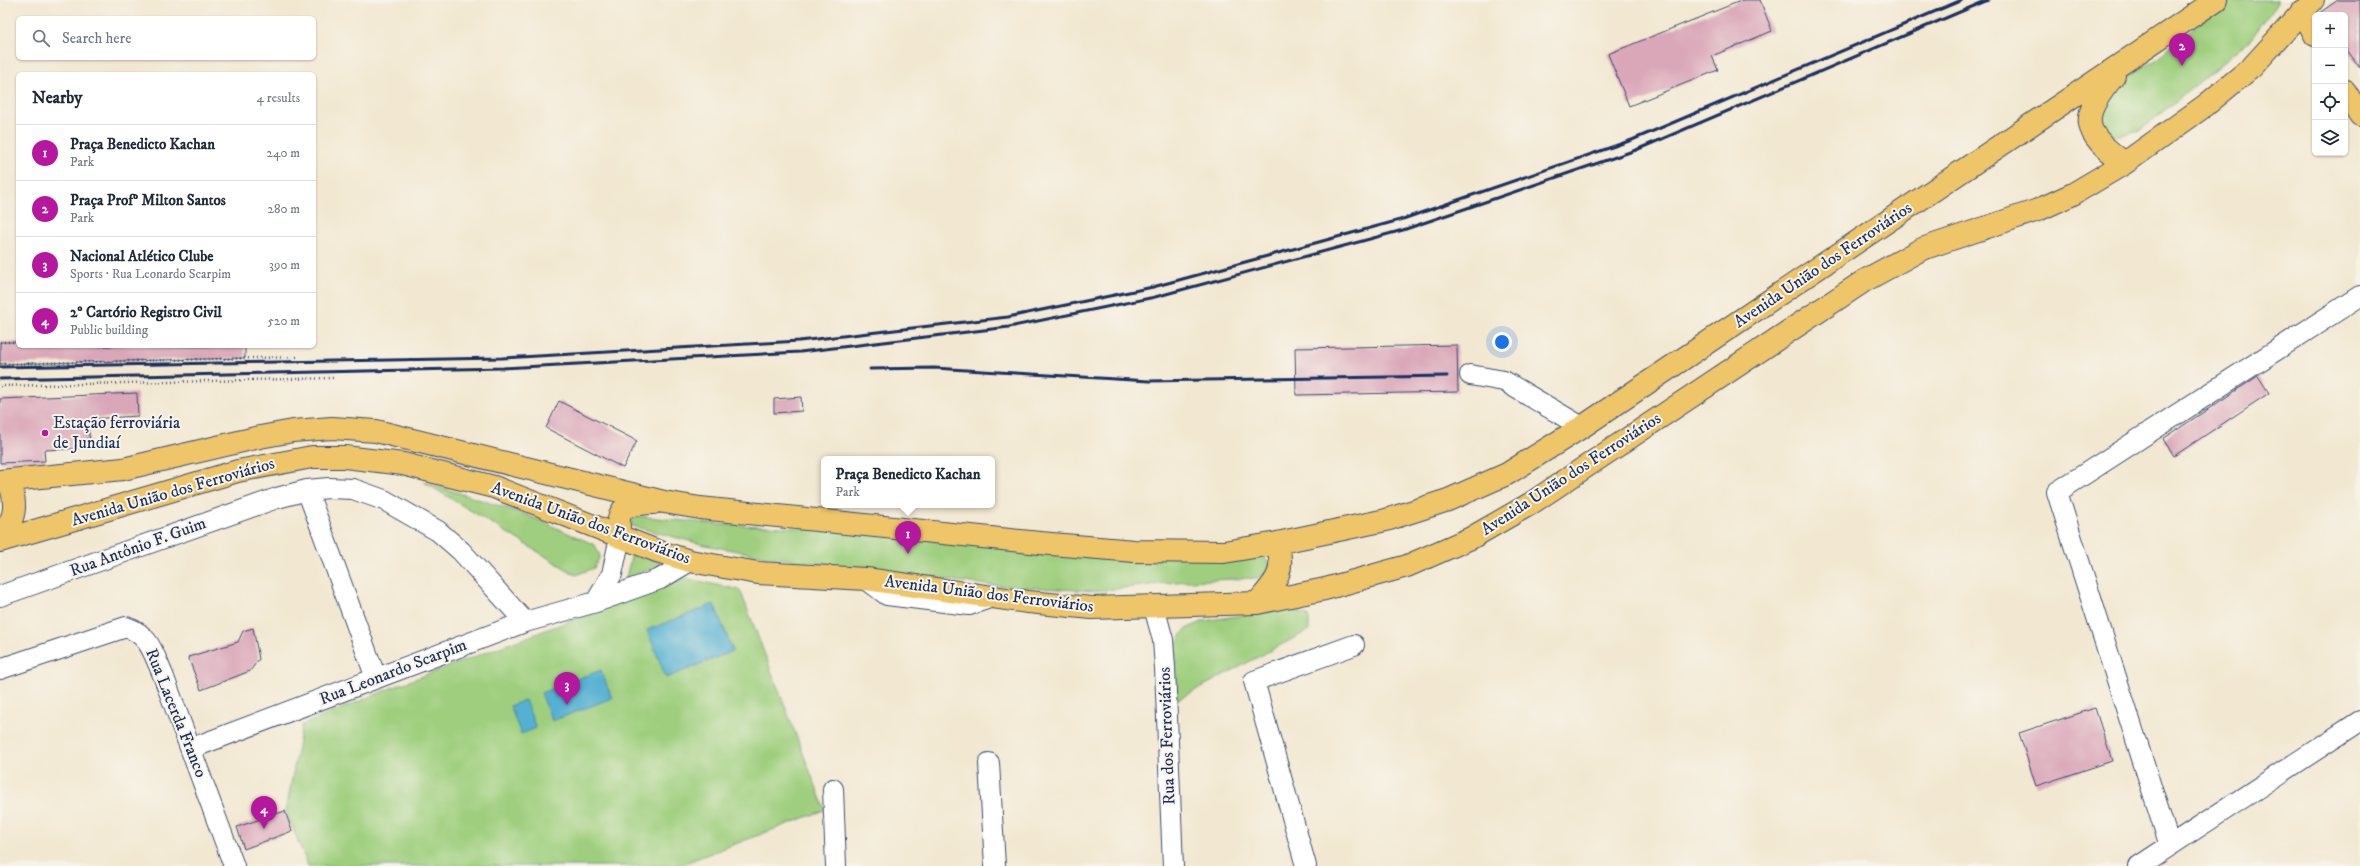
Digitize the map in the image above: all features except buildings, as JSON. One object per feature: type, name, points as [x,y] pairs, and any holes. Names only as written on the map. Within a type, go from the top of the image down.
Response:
[{"type":"main road","name":"Avenida União dos Ferroviários","points":[[4,480],[123,469],[260,437],[293,431],[332,428],[376,432],[664,502],[716,510],[1134,551],[1224,552],[1277,543],[1386,520],[1448,500],[1507,474],[1582,428],[2216,0]]},
{"type":"main road","name":"Avenida União dos Ferroviários","points":[[0,541],[191,486],[238,470],[281,461],[312,457],[345,457],[403,464],[494,487],[620,537],[690,561],[758,573],[866,579],[995,596],[1028,602],[1092,608],[1257,603],[1325,589],[1407,566],[1471,538],[1530,504],[1864,281],[1922,249],[2038,210],[2073,194],[2125,163],[2206,106],[2252,67],[2306,3]]},
{"type":"main road","points":[[2306,3],[2312,24]]},
{"type":"main road","points":[[2125,163],[2096,139],[2089,127],[2090,110],[2100,92],[2130,59]]},
{"type":"main road","points":[[2348,96],[2360,115]]},
{"type":"main road","points":[[182,456],[191,486]]},
{"type":"main road","points":[[0,535],[7,528],[14,511],[14,497],[4,480]]},
{"type":"main road","points":[[620,537],[619,518],[622,510],[628,505],[664,502]]},
{"type":"main road","points":[[1257,603],[1279,575],[1282,565],[1277,543]]},
{"type":"street","points":[[2170,846],[2057,492],[2360,296]]},
{"type":"street","points":[[1470,375],[1504,381],[1582,428]]},
{"type":"street","name":"Rua Antônio F. Guim","points":[[0,596],[277,498],[307,490],[353,489],[384,500],[438,531],[461,551],[525,622]]},
{"type":"street","points":[[307,490],[376,678]]},
{"type":"street","points":[[596,602],[612,574],[620,537]]},
{"type":"street","name":"Rua Leonardo Scarpim","points":[[192,748],[525,622],[596,602],[660,579],[690,561]]},
{"type":"street","name":"Rua dos Ferroviários","points":[[1154,607],[1163,640],[1173,866]]},
{"type":"street","name":"Rua Lacerda Franco","points":[[0,669],[126,627],[140,632],[149,645],[163,675],[192,748],[234,866]]},
{"type":"street","points":[[1306,866],[1254,681],[1354,645]]},
{"type":"street","points":[[2139,866],[2360,720]]},
{"type":"street","points":[[989,763],[995,866]]},
{"type":"street","points":[[833,789],[836,866]]},
{"type":"path","points":[[0,342],[16,342]]},
{"type":"path","points":[[0,364],[298,357]]},
{"type":"path","points":[[0,386],[334,378]]},
{"type":"green space","points":[[2233,0],[2277,0],[2277,3],[2251,39],[2180,98],[2140,130],[2114,137],[2102,121],[2103,100],[2126,78],[2158,58],[2176,40]]},
{"type":"green space","points":[[424,482],[525,514],[595,545],[600,556],[594,568],[576,575]]},
{"type":"green space","points":[[637,516],[726,525],[767,526],[1262,555],[1270,564],[1268,572],[1257,578],[1186,581],[1095,591],[987,585],[769,557],[705,545],[632,526],[631,520]]},
{"type":"green space","points":[[633,549],[664,564],[626,578]]},
{"type":"green space","points":[[685,578],[740,590],[825,810],[677,866],[308,866],[286,811],[302,725],[396,686]]},
{"type":"green space","points":[[1289,608],[1309,616],[1309,630],[1177,700],[1175,645],[1186,629],[1204,621]]},
{"type":"water","points":[[714,604],[733,651],[666,678],[647,630]]},
{"type":"water","points":[[601,670],[612,698],[552,721],[541,693]]},
{"type":"water","points":[[525,700],[536,728],[521,734],[510,706]]},
{"type":"railway","points":[[0,367],[502,358],[799,341],[1008,317],[1153,287],[1400,220],[1632,140],[1962,0]]},
{"type":"railway","points":[[0,379],[503,368],[800,352],[1009,327],[1155,297],[1403,230],[1636,150],[1988,0]]},
{"type":"railway","points":[[870,369],[934,368],[1149,381],[1447,376]]},
{"type":"place","name":"Praça Profº Milton Santos","points":[[2182,66]]},
{"type":"place","name":"Estação ferroviária de Jundiaí","points":[[45,433]]},
{"type":"place","name":"Praça Benedicto Kachan","points":[[908,554]]},
{"type":"place","name":"Nacional Atlético Clube","points":[[567,705]]},
{"type":"place","name":"2º Cartório Registro Civil","points":[[264,829]]}]
